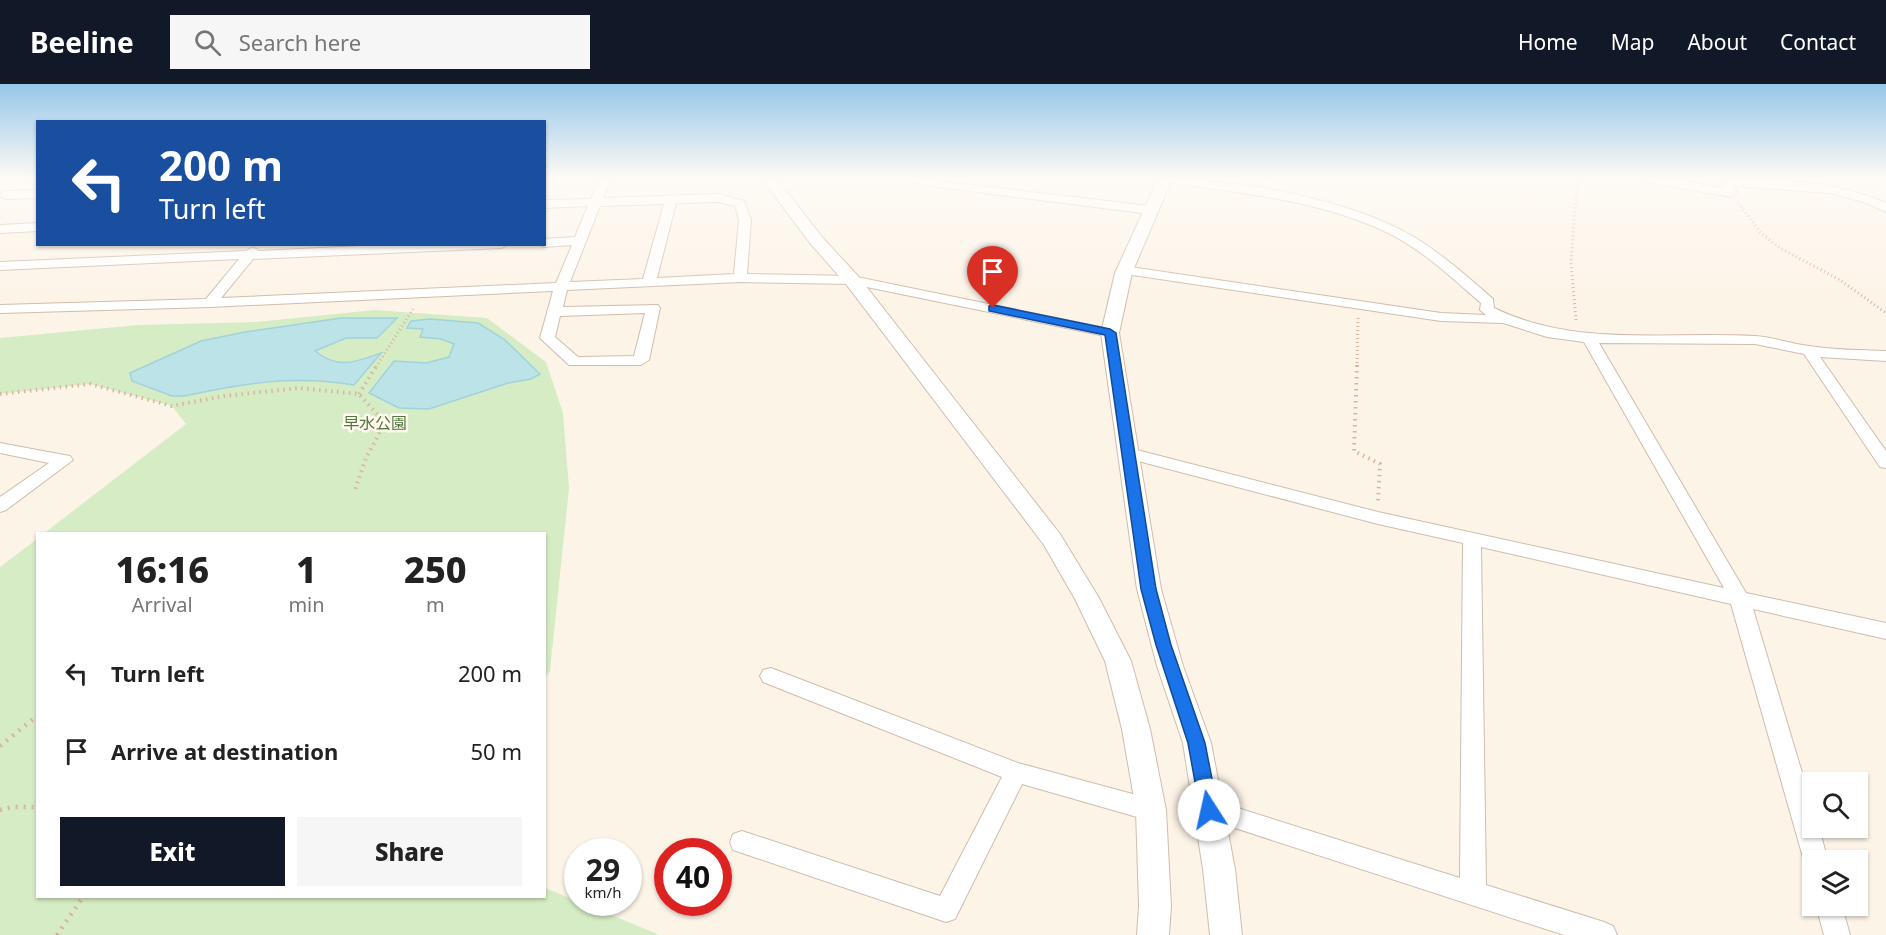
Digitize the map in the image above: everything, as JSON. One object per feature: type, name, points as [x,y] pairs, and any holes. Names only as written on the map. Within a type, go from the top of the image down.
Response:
[{"type":"street","points":[[555,312],[652,308],[640,360],[574,362],[547,338],[562,285],[590,219]]},
{"type":"street","points":[[649,281],[666,219]]},
{"type":"street","points":[[740,278],[745,219]]},
{"type":"street","points":[[800,219],[852,280],[1052,540],[1087,598],[1118,661],[1136,729],[1151,810],[1155,906],[1153,935]]},
{"type":"street","points":[[1146,219],[1131,249],[1113,303],[1110,333],[1149,589],[1164,645],[1197,743],[1219,869],[1226,935]]},
{"type":"street","points":[[1363,219],[1399,234],[1446,267],[1488,302],[1487,310],[1503,320]]},
{"type":"street","points":[[0,229],[36,227]]},
{"type":"street","points":[[546,243],[581,241]]},
{"type":"street","points":[[0,266],[254,250],[419,246]]},
{"type":"street","points":[[210,303],[254,250]]},
{"type":"street","points":[[1124,270],[1441,317],[1503,320],[1583,338],[1758,340],[1809,351],[1886,356]]},
{"type":"street","points":[[0,309],[210,303],[649,281],[740,278],[852,280],[1110,333]]},
{"type":"street","points":[[1583,338],[1740,599],[1813,850]]},
{"type":"street","points":[[1809,351],[1886,464]]},
{"type":"street","points":[[0,448],[63,460],[0,506]]},
{"type":"street","points":[[1129,453],[1378,518],[1886,632]]},
{"type":"street","points":[[1472,539],[1473,892]]},
{"type":"street","points":[[771,676],[1016,772],[1151,810]]},
{"type":"street","points":[[742,842],[946,909],[1016,772]]},
{"type":"street","points":[[1209,810],[1604,935]]},
{"type":"street","points":[[1832,916],[1837,935]]},
{"type":"path","points":[[1574,219],[1571,263],[1583,338]]},
{"type":"path","points":[[1751,219],[1762,234],[1780,248],[1840,280],[1886,313]]},
{"type":"path","points":[[1358,304],[1354,451],[1380,464],[1378,518]]},
{"type":"path","points":[[359,394],[410,311]]},
{"type":"path","points":[[0,394],[90,384],[172,406],[224,396],[299,388],[359,394],[385,423],[366,458],[355,490]]},
{"type":"path","points":[[0,746],[36,717]]},
{"type":"path","points":[[0,810],[12,807],[36,807]]},
{"type":"path","points":[[57,935],[82,898]]},
{"type":"green space","name":"早水公園","points":[[374,310],[487,318],[546,362],[563,413],[569,488],[550,671],[546,676],[546,532],[46,532],[186,424],[172,406],[90,384],[0,394],[0,338],[138,325],[257,322]]},
{"type":"green space","points":[[36,540],[36,898],[546,898],[546,888],[564,896],[564,916],[614,916],[660,935],[0,935],[0,567]]},
{"type":"water","points":[[341,318],[397,318],[377,338],[346,338],[315,351],[332,361],[340,362],[355,361],[381,353],[354,385],[310,381],[269,382],[228,387],[185,396],[172,396],[132,381],[130,373],[201,341]]},
{"type":"water","points":[[430,319],[478,323],[504,339],[540,374],[531,379],[508,383],[429,409],[399,408],[369,393],[394,361],[426,363],[449,357],[454,344],[441,339],[420,337],[423,329],[407,328],[411,321]]},
{"type":"route","points":[[993,308],[1110,333],[1149,589],[1170,666],[1197,743],[1209,810]]}]
